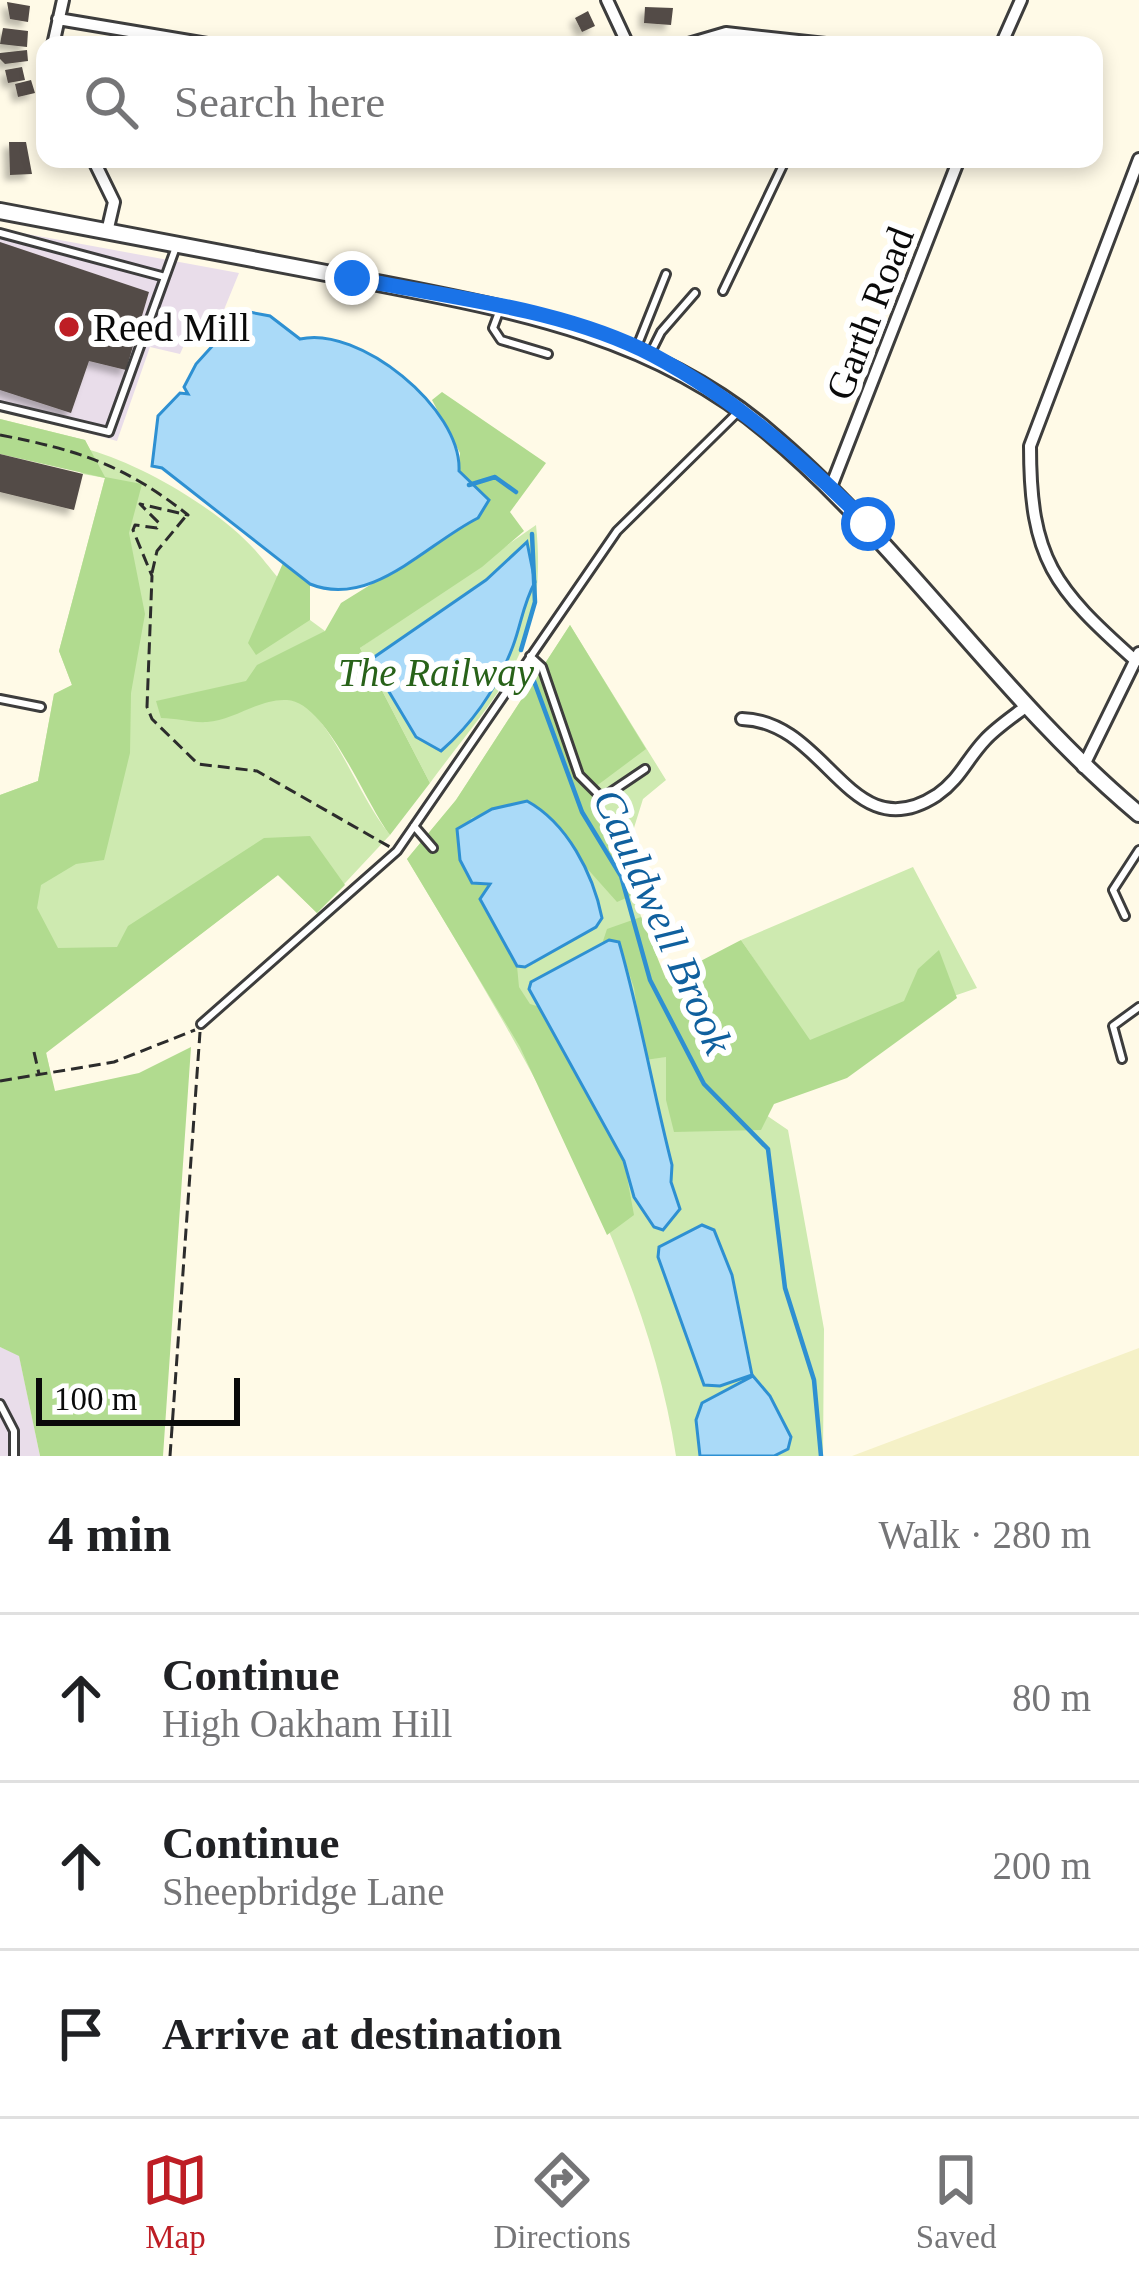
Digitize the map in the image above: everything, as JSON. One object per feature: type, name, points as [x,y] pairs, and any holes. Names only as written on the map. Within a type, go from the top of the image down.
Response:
[{"type":"street","points":[[55,36],[63,0]]},
{"type":"street","points":[[607,0],[624,36]]},
{"type":"street","points":[[1005,36],[1021,0]]},
{"type":"street","points":[[58,20],[157,36]]},
{"type":"street","points":[[716,36],[753,36]]},
{"type":"street","points":[[1083,767],[1137,657],[1064,592],[1040,550],[1030,497],[1030,446],[1139,159]]},
{"type":"street","points":[[97,168],[114,202],[107,232]]},
{"type":"street","name":"Garth Road","points":[[831,487],[955,168]]},
{"type":"street","points":[[0,212],[548,318],[643,351],[741,410],[831,487],[1083,767],[1139,814]]},
{"type":"street","points":[[742,719],[785,728],[864,803],[896,812],[932,798],[959,778],[984,740],[1028,705]]},
{"type":"lane","points":[[723,291],[782,168]]},
{"type":"lane","points":[[0,233],[165,277]]},
{"type":"lane","points":[[0,406],[109,432],[177,244]]},
{"type":"lane","points":[[643,351],[666,274]]},
{"type":"lane","points":[[643,351],[695,293]]},
{"type":"lane","points":[[500,308],[494,334],[548,354]]},
{"type":"lane","points":[[200,1024],[397,851],[617,530],[741,410]]},
{"type":"lane","points":[[530,656],[542,668],[579,775],[602,798],[645,769]]},
{"type":"lane","points":[[0,700],[41,707]]},
{"type":"lane","points":[[414,826],[433,848]]},
{"type":"lane","points":[[1125,916],[1113,890],[1139,850]]},
{"type":"lane","points":[[1122,1059],[1113,1026],[1139,1007]]},
{"type":"lane","points":[[0,1404],[14,1431],[14,1456]]},
{"type":"path","points":[[0,435],[80,453],[138,476],[188,514]]},
{"type":"path","points":[[152,576],[133,530],[135,525],[157,528],[159,523],[140,504],[188,514]]},
{"type":"path","points":[[188,514],[157,551],[152,576],[147,689],[152,719],[198,764],[257,771],[397,851]]},
{"type":"path","points":[[0,1082],[114,1062],[189,1036],[200,1024]]},
{"type":"path","points":[[170,1456],[200,1024]]},
{"type":"path","points":[[34,1052],[39,1076]]},
{"type":"shaded area","points":[[0,229],[239,273],[212,339],[189,334],[180,354],[150,347],[117,441],[0,409]]},
{"type":"shaded area","points":[[0,1347],[19,1355],[40,1456],[0,1456]]},
{"type":"shaded area","points":[[1139,1348],[1139,1456],[852,1456]]},
{"type":"green space","points":[[442,392],[546,463],[510,512],[524,531],[482,567],[360,648],[430,783],[390,835],[331,735],[302,705],[277,700],[201,722],[161,718],[156,701],[246,681],[257,665],[325,631],[341,603],[478,518],[459,471],[460,453],[432,400]]},
{"type":"green space","points":[[0,419],[85,440],[90,450],[178,490],[221,519],[283,583],[308,600],[310,620],[325,631],[307,706],[331,736],[390,835],[317,913],[278,875],[46,1052],[50,1070],[0,1075],[0,795],[38,781],[54,694],[72,685],[59,651],[105,478],[83,474]]},
{"type":"green space","points":[[0,419],[85,440],[105,477],[142,484],[129,533],[145,614],[131,693],[130,753],[104,860],[76,864],[41,885],[37,908],[58,948],[117,947],[128,926],[264,838],[310,836],[345,885],[317,913],[278,875],[46,1053],[55,1091],[139,1073],[191,1047],[163,1456],[40,1456],[19,1356],[0,1347],[0,795],[38,781],[54,694],[72,685],[59,651],[105,478],[0,454]]},
{"type":"green space","name":"The Railway","points":[[536,525],[535,605],[526,637],[497,693],[430,783],[360,648]]},
{"type":"green space","points":[[283,563],[310,584],[310,620],[256,655],[248,643]]},
{"type":"green space","points":[[570,625],[666,780],[643,799],[622,866],[661,969],[713,1079],[788,1130],[824,1329],[823,1456],[676,1456],[660,1378],[605,1223],[531,1072],[407,859],[456,800]]},
{"type":"green space","points":[[570,625],[646,749],[591,790],[596,820],[627,847],[622,866],[633,895],[617,902],[527,801],[471,818],[460,860],[472,883],[491,884],[480,899],[517,966],[519,987],[530,1004],[540,1007],[624,1161],[634,1215],[607,1235],[520,1047],[407,859],[456,800]]},
{"type":"green space","points":[[913,867],[977,988],[812,1045],[741,940]]},
{"type":"green space","points":[[641,917],[666,979],[741,940],[810,1040],[904,1001],[918,969],[939,950],[957,998],[847,1078],[774,1104],[761,1130],[674,1132],[666,1100],[666,1057],[645,1060],[634,988],[622,952],[602,944],[607,929]]},
{"type":"water","points":[[244,311],[270,316],[300,339],[324,338],[350,345],[402,376],[444,422],[459,471],[489,500],[478,518],[376,581],[333,589],[310,584],[162,468],[152,466],[158,416],[180,393],[188,394],[184,387],[196,364]]},
{"type":"water","name":"The Railway","points":[[527,542],[535,582],[507,661],[474,716],[441,751],[416,737],[370,660],[486,580]]},
{"type":"water","points":[[527,801],[554,822],[576,851],[602,918],[596,927],[525,967],[517,966],[480,899],[490,884],[472,883],[460,860],[457,829],[492,809]]},
{"type":"water","points":[[609,940],[619,942],[672,1165],[671,1182],[680,1209],[663,1230],[654,1227],[634,1197],[624,1161],[529,989],[531,982]]},
{"type":"water","points":[[702,1225],[714,1230],[732,1275],[752,1375],[720,1386],[704,1385],[658,1257],[659,1247]]},
{"type":"water","points":[[753,1376],[770,1396],[791,1437],[788,1449],[774,1456],[700,1456],[696,1420],[702,1403]]},
{"type":"building","points":[[7,2],[30,6],[28,22],[10,19]]},
{"type":"building","points":[[645,7],[673,8],[671,25],[644,23]]},
{"type":"building","points":[[588,11],[595,26],[582,32],[575,18]]},
{"type":"building","points":[[3,28],[28,31],[27,47],[0,44]]},
{"type":"building","points":[[27,50],[28,61],[5,64],[0,59],[0,53]]},
{"type":"building","points":[[22,67],[25,80],[8,83],[5,70]]},
{"type":"building","points":[[31,80],[35,93],[18,97],[15,84]]},
{"type":"building","points":[[9,142],[26,142],[32,174],[10,175]]},
{"type":"building","name":"Reed Mill","points":[[0,242],[149,292],[126,370],[89,361],[71,413],[0,390]]},
{"type":"building","points":[[0,454],[83,474],[74,510],[0,492]]},
{"type":"waterway","name":"Cauldwell Brook","points":[[469,485],[495,477],[516,492]]},
{"type":"waterway","name":"Cauldwell Brook","points":[[521,650],[535,602],[532,534]]},
{"type":"waterway","name":"Cauldwell Brook","points":[[531,673],[582,812],[621,876],[650,980],[704,1084],[768,1149],[785,1288],[814,1380],[821,1456]]},
{"type":"place","name":"Reed Mill","points":[[69,327]]},
{"type":"route","points":[[352,278],[548,318],[650,353],[741,410],[868,524]]}]
